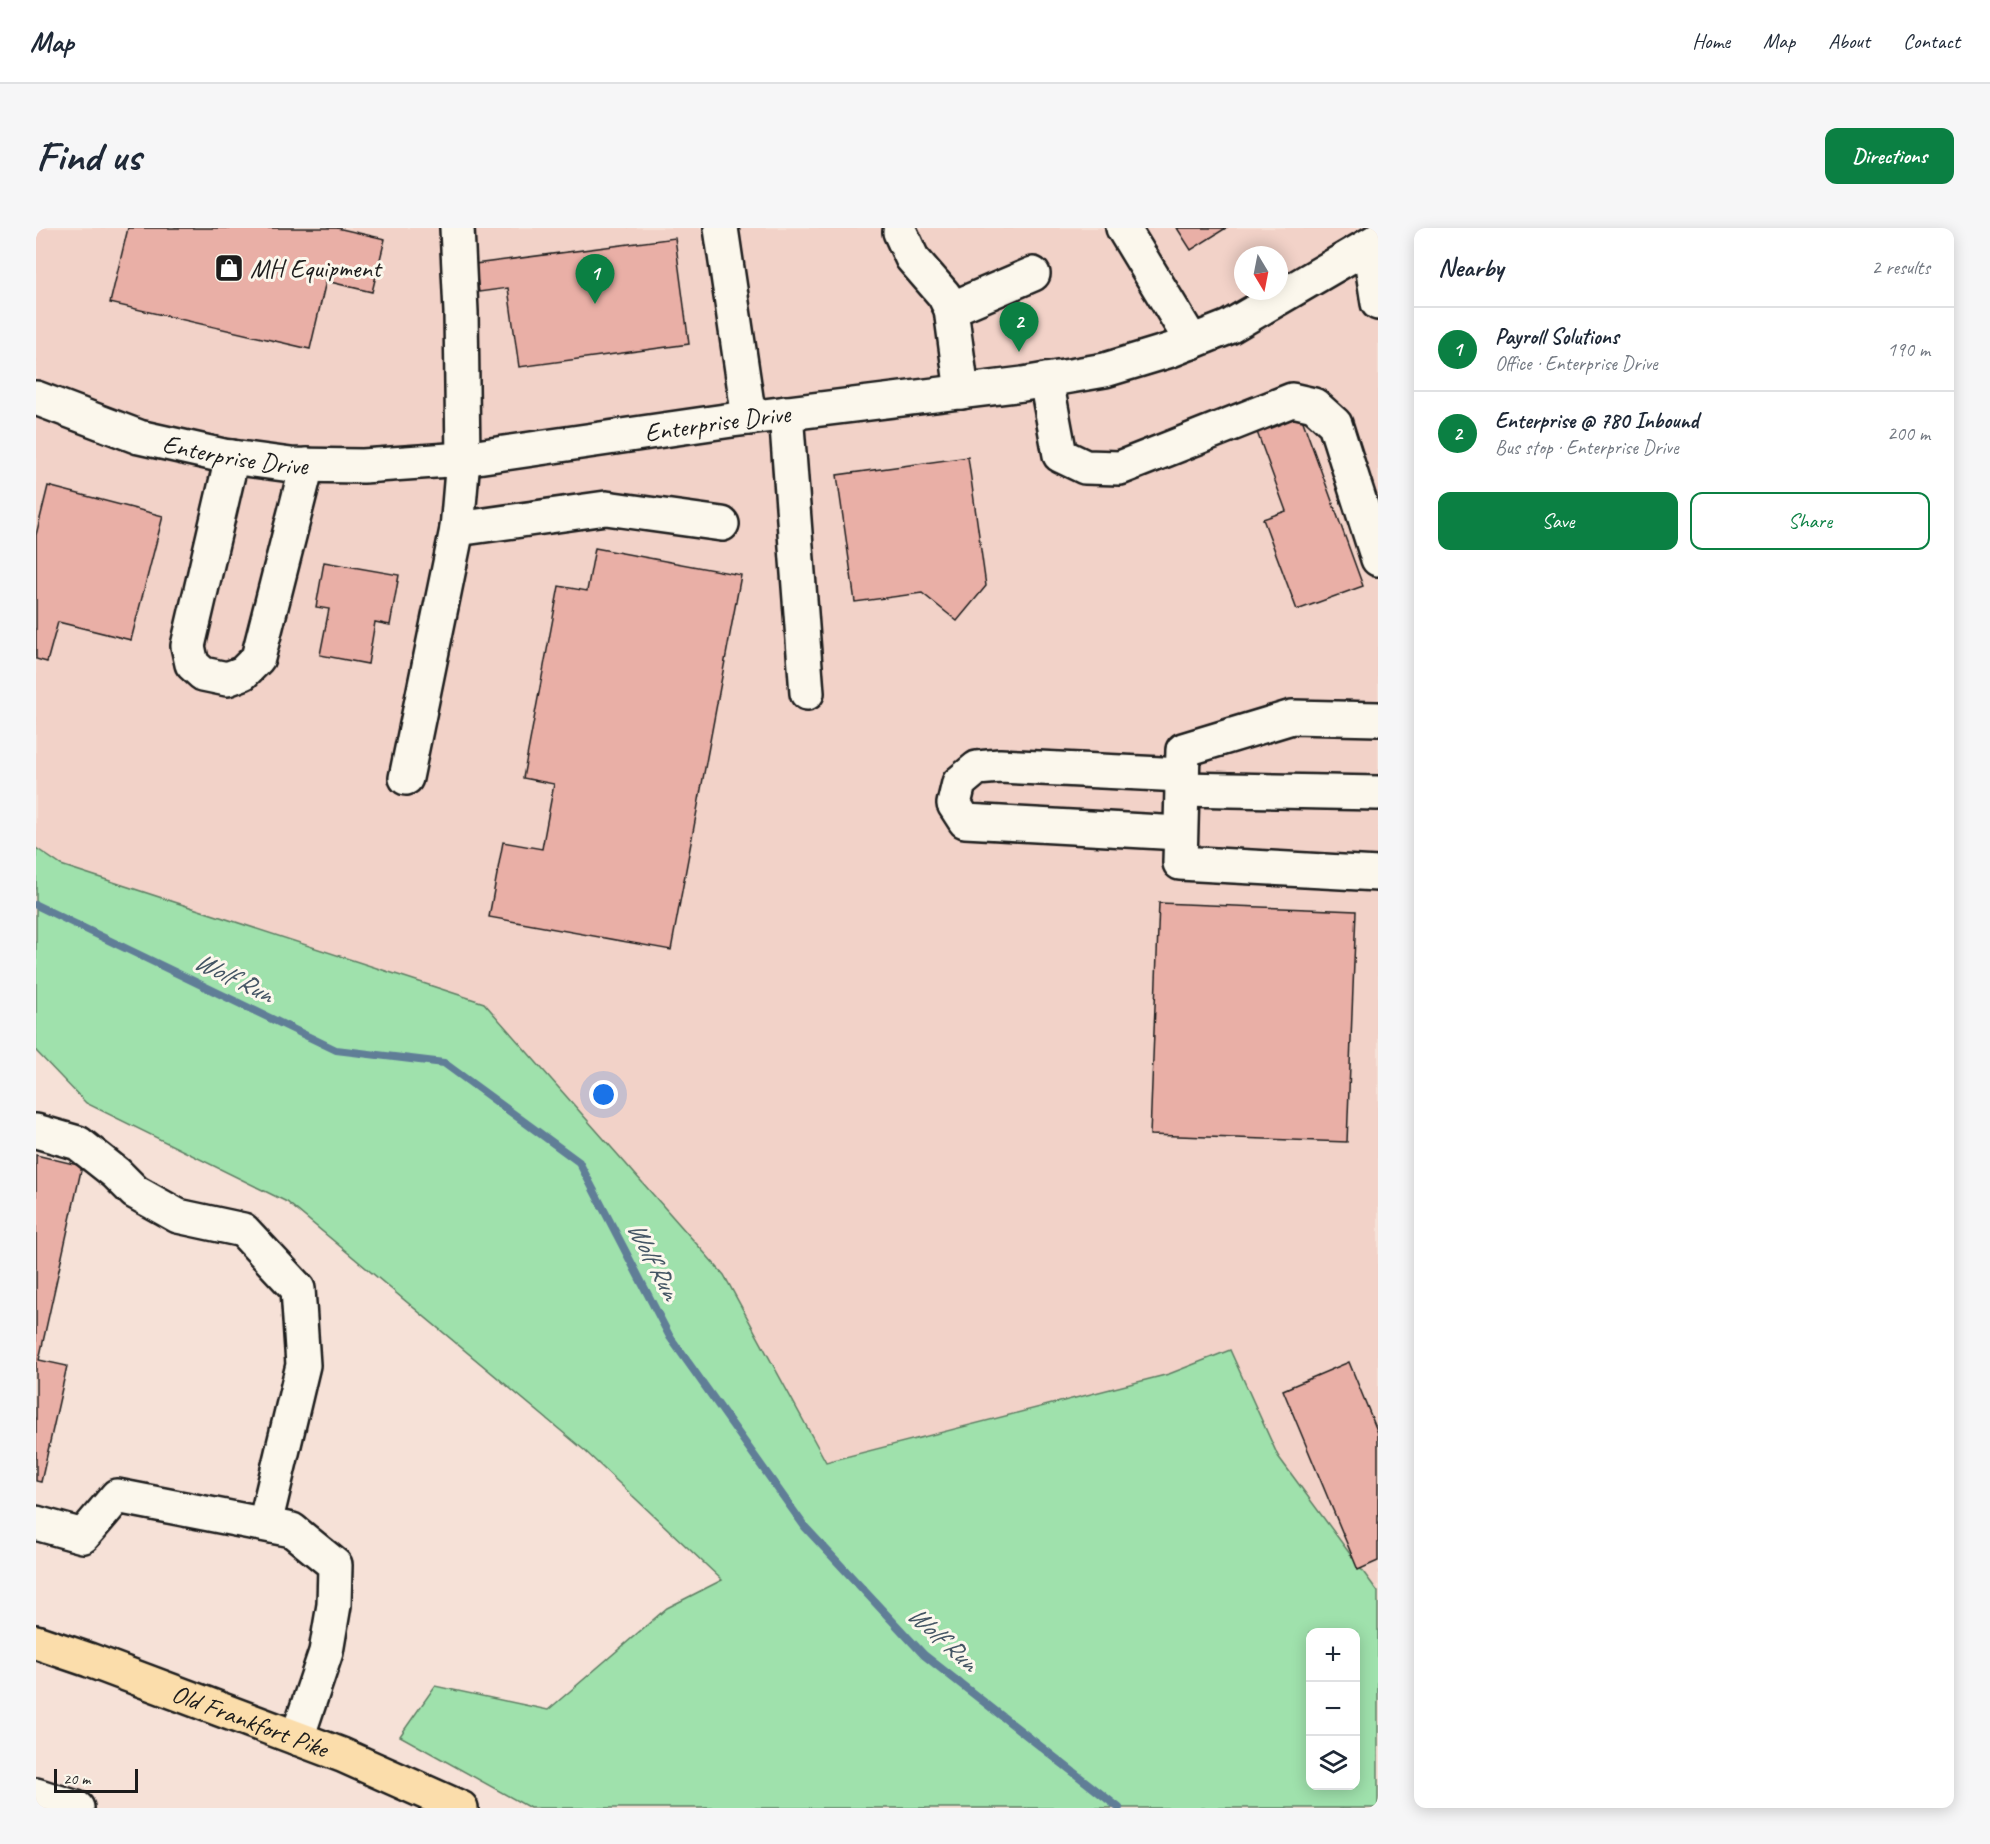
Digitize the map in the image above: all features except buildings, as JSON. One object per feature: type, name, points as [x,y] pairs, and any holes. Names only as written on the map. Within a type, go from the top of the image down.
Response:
[{"type":"main road","name":"Old Frankfort Pike","points":[[36,1642],[342,1755],[461,1808]]},
{"type":"street","points":[[406,778],[457,529],[463,459],[461,312],[457,228]]},
{"type":"street","points":[[721,228],[749,418]]},
{"type":"street","points":[[1123,228],[1192,342]]},
{"type":"street","points":[[900,232],[912,258],[944,295],[951,309],[962,392]]},
{"type":"street","points":[[1375,246],[1378,303]]},
{"type":"street","name":"Enterprise Drive","points":[[36,398],[139,437],[232,457],[308,465],[363,466],[463,459],[786,413],[962,392],[1105,370],[1192,342],[1229,327],[1375,246]]},
{"type":"street","points":[[951,309],[1033,274]]},
{"type":"street","points":[[1046,380],[1060,455],[1085,467],[1120,468],[1292,400],[1314,405],[1335,424],[1378,560]]},
{"type":"street","points":[[786,413],[807,693]]},
{"type":"street","points":[[232,457],[188,646],[192,664],[203,674],[227,679],[243,673],[258,658],[308,465]]},
{"type":"street","points":[[457,529],[606,508],[722,524]]},
{"type":"street","points":[[1378,719],[1292,717],[1183,750],[1179,863],[1378,874]]},
{"type":"street","points":[[1180,833],[965,821],[954,804],[959,783],[976,768],[1000,766],[1182,782],[1378,793]]},
{"type":"street","points":[[36,1131],[78,1143],[116,1173],[135,1192],[178,1216],[243,1230],[298,1289],[303,1365],[265,1524]]},
{"type":"street","points":[[36,1523],[83,1536],[117,1496],[292,1530],[335,1565],[334,1605],[326,1652],[297,1738]]},
{"type":"street","points":[[36,1795],[77,1808]]},
{"type":"shaded area","points":[[36,228],[1378,228],[1378,1592],[1278,1456],[1229,1350],[1169,1374],[826,1462],[724,1275],[36,848]]},
{"type":"green space","points":[[36,848],[61,865],[484,1003],[724,1275],[826,1462],[1169,1374],[1230,1350],[1278,1456],[1378,1592],[1378,1808],[530,1808],[400,1736],[435,1686],[548,1710],[667,1608],[722,1580],[584,1450],[287,1202],[86,1103],[36,1051]]},
{"type":"waterway","name":"Wolf Run","points":[[36,905],[336,1050],[444,1063],[579,1162],[670,1337],[805,1527],[924,1655],[1119,1808]]},
{"type":"place","name":"MH Equipment","points":[[229,268]]},
{"type":"place","name":"Payroll Solutions","points":[[595,304]]},
{"type":"place","name":"Enterprise @ 780 Inbound","points":[[1019,352]]}]
